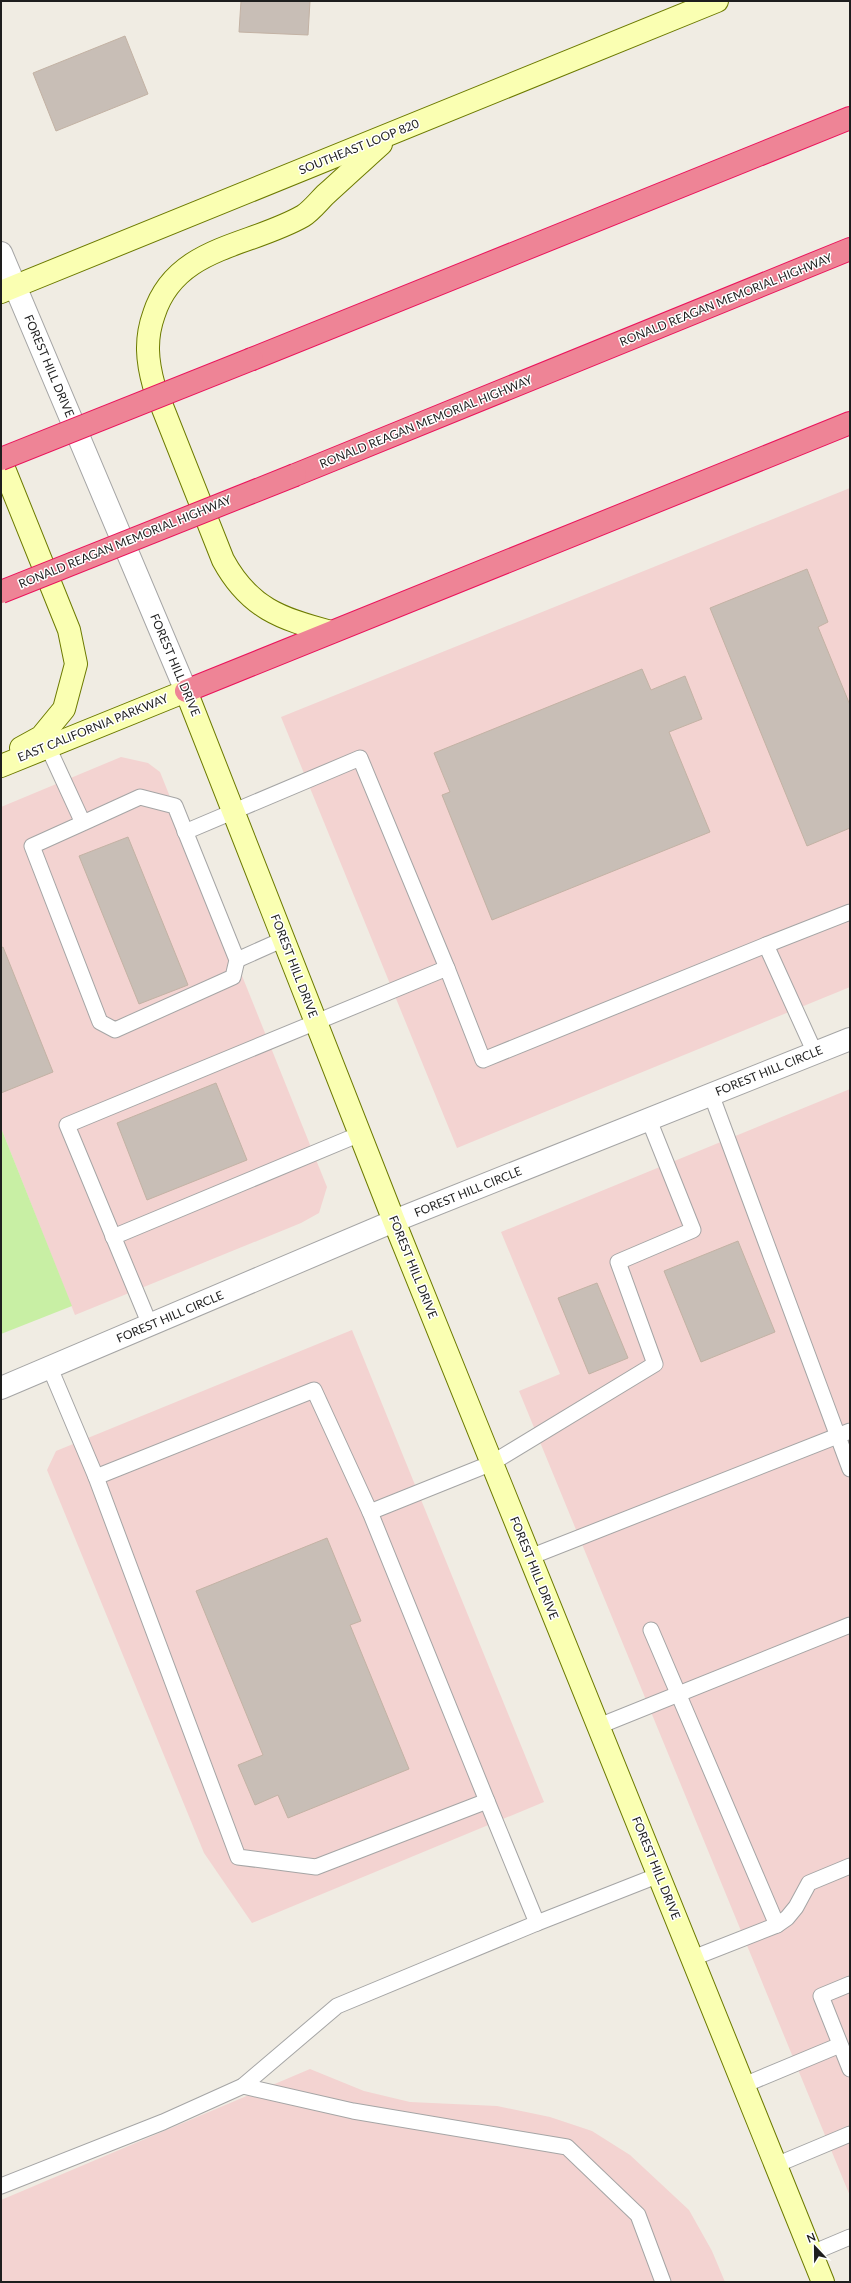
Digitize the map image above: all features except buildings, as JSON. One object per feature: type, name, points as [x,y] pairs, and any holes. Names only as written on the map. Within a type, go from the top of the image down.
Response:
[{"type":"highway","points":[[1,460],[850,118]]},
{"type":"highway","name":"RONALD REAGAN MEMORIAL HIGHWAY","points":[[1,592],[295,475],[850,249]]},
{"type":"highway","points":[[186,691],[850,423]]},
{"type":"main road","name":"SOUTHEAST LOOP 820","points":[[8,289],[391,135],[717,1]]},
{"type":"main road","points":[[331,632],[292,622],[270,611],[250,596],[234,581],[223,560],[154,386],[148,365],[147,345],[158,302],[169,284],[184,268],[204,257],[304,216],[391,135]]},
{"type":"main road","points":[[1,460],[69,630],[76,664],[64,709],[41,736],[1,759]]},
{"type":"main road","name":"EAST CALIFORNIA PARKWAY","points":[[1,766],[186,691]]},
{"type":"main road","name":"FOREST HILL DRIVE","points":[[186,691],[394,1221],[824,2282]]},
{"type":"street","name":"FOREST HILL DRIVE","points":[[1,253],[8,289],[186,691]]},
{"type":"street","name":"FOREST HILL CIRCLE","points":[[1,1388],[394,1221],[850,1039]]},
{"type":"lane","points":[[48,747],[83,823]]},
{"type":"lane","points":[[185,832],[360,758],[447,968],[483,1060],[850,912]]},
{"type":"lane","points":[[140,797],[175,806],[185,832],[237,960],[233,977],[115,1030],[100,1022],[32,846],[140,797]]},
{"type":"lane","points":[[237,960],[284,939]]},
{"type":"lane","points":[[766,945],[815,1053]]},
{"type":"lane","points":[[150,1325],[67,1125],[447,968]]},
{"type":"lane","points":[[711,1094],[843,1433],[850,1468]]},
{"type":"lane","points":[[370,1512],[492,1463],[655,1364],[618,1262],[693,1230],[649,1120]]},
{"type":"lane","points":[[113,1237],[360,1134]]},
{"type":"lane","points":[[50,1368],[96,1477],[238,1858],[316,1867],[487,1801]]},
{"type":"lane","points":[[96,1477],[314,1390],[370,1512],[537,1923]]},
{"type":"lane","points":[[530,1557],[843,1433]]},
{"type":"lane","points":[[599,1726],[850,1626]]},
{"type":"lane","points":[[651,1630],[777,1925]]},
{"type":"lane","points":[[692,1958],[777,1925],[787,1918],[796,1907],[809,1883],[850,1866]]},
{"type":"lane","points":[[1,2186],[163,2122],[243,2086],[311,2030],[337,2006],[537,1923],[659,1875]]},
{"type":"lane","points":[[850,1984],[821,1996],[850,2069]]},
{"type":"lane","points":[[744,2085],[840,2045]]},
{"type":"lane","points":[[243,2086],[353,2111],[567,2147],[638,2215],[663,2282]]},
{"type":"lane","points":[[776,2165],[850,2134]]},
{"type":"lane","points":[[812,2253],[850,2237]]},
{"type":"shaded area","points":[[850,488],[850,987],[457,1148],[281,717]]},
{"type":"shaded area","points":[[121,757],[148,763],[160,772],[327,1187],[319,1213],[301,1223],[75,1315],[1,1128],[1,807]]},
{"type":"shaded area","points":[[850,1089],[850,2196],[519,1391],[560,1374],[501,1232]]},
{"type":"shaded area","points":[[352,1330],[544,1802],[252,1923],[204,1853],[47,1470],[56,1451]]},
{"type":"shaded area","points":[[310,2069],[364,2091],[410,2102],[497,2106],[550,2117],[592,2131],[630,2155],[689,2210],[712,2251],[725,2282],[1,2282],[1,2200]]},
{"type":"green space","points":[[1,1128],[72,1306],[1,1334]]}]
